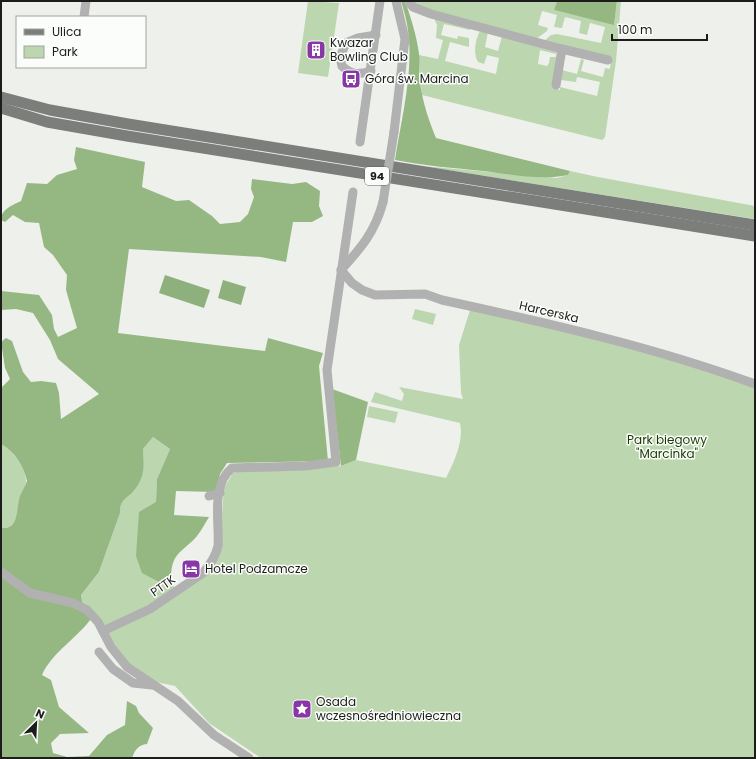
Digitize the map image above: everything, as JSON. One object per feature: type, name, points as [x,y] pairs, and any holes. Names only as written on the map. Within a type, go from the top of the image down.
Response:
[{"type":"main road","name":"94","points":[[1,97],[50,110],[128,124],[755,225]]},
{"type":"main road","name":"94","points":[[1,108],[47,122],[127,136],[755,236]]},
{"type":"street","points":[[84,16],[86,1]]},
{"type":"street","points":[[360,142],[380,1]]},
{"type":"street","points":[[341,270],[371,234],[378,220],[383,202],[394,132],[405,39],[396,1]]},
{"type":"street","points":[[408,1],[413,7],[431,14],[608,60]]},
{"type":"street","points":[[371,71],[361,74],[351,73],[342,66],[340,57],[346,43],[358,38],[376,35]]},
{"type":"street","points":[[556,85],[562,49]]},
{"type":"street","points":[[341,270],[353,192]]},
{"type":"street","name":"Harcerska","points":[[341,270],[352,283],[362,290],[375,295],[425,294],[442,300],[593,335],[702,365],[755,384]]},
{"type":"street","name":"PTTK","points":[[103,631],[150,609],[203,573],[209,566],[218,546],[216,516],[220,493],[227,474],[232,468],[306,466],[336,462],[328,370],[341,270]]},
{"type":"street","points":[[209,496],[220,493]]},
{"type":"street","points":[[1,572],[30,593],[80,606],[92,615],[103,631],[113,651],[127,667],[178,701],[214,735],[249,758]]},
{"type":"street","points":[[99,652],[113,669],[133,683],[153,685]]},
{"type":"green space","points":[[308,1],[339,3],[328,77],[298,73]]},
{"type":"green space","points":[[410,1],[557,1],[554,10],[614,24],[617,1],[621,1],[616,61],[605,137],[602,140],[422,95],[419,55],[438,59],[443,40],[436,38],[437,25],[434,18],[471,27],[470,30],[444,24],[441,35],[457,39],[458,36],[469,38],[469,47],[450,42],[445,61],[496,74],[499,58],[487,55],[484,64],[478,62],[476,58],[476,42],[480,31],[488,32],[485,47],[498,51],[502,36],[557,50],[556,54],[540,50],[538,64],[547,66],[550,57],[556,57],[553,88],[560,90],[560,87],[597,96],[600,82],[577,77],[576,82],[561,80],[562,70],[577,74],[581,59],[584,60],[581,71],[603,77],[605,68],[610,69],[611,59],[543,42],[551,35],[557,34],[601,43],[605,27],[590,23],[587,35],[579,33],[581,21],[565,17],[562,28],[554,27],[557,15],[542,11],[538,25],[548,28],[547,31],[536,39],[442,15]]},
{"type":"green space","points":[[422,166],[557,178],[568,175],[570,171],[755,206],[755,219]]},
{"type":"green space","name":"Park biegowy \"Marcinka\"","points":[[471,307],[593,335],[755,384],[755,758],[261,758],[209,723],[175,686],[151,681],[124,661],[108,633],[183,588],[219,551],[224,488],[233,473],[248,469],[295,469],[341,466],[356,460],[446,478],[455,458],[461,437],[460,423],[371,402],[375,392],[402,401],[404,394],[399,387],[463,399],[461,393],[459,345]]},
{"type":"green space","points":[[415,309],[436,314],[433,325],[412,319]]},
{"type":"green space","points":[[369,406],[398,412],[395,423],[367,417]]},
{"type":"green space","points":[[153,437],[170,449],[157,479],[156,502],[161,583],[171,580],[176,592],[103,631],[83,607],[81,595],[99,572],[120,513],[120,507],[125,498],[136,488],[141,479],[143,449]]},
{"type":"green space","points":[[1,444],[10,450],[18,460],[24,470],[26,481],[18,514],[14,523],[6,528],[1,528]]},
{"type":"shaded area","points":[[401,1],[405,1],[412,21],[418,48],[422,96],[436,138],[570,171],[568,175],[558,177],[536,177],[395,160],[406,96],[409,62],[408,27]]},
{"type":"shaded area","points":[[557,1],[617,1],[614,25],[554,10]]},
{"type":"shaded area","points":[[76,147],[145,162],[142,187],[176,201],[189,200],[212,216],[220,224],[240,222],[248,214],[254,197],[251,189],[252,179],[292,184],[306,182],[320,191],[319,206],[323,216],[312,222],[293,222],[286,262],[261,257],[129,249],[118,333],[265,351],[268,338],[323,353],[319,366],[328,461],[227,463],[220,474],[216,492],[176,491],[174,515],[209,517],[197,536],[178,554],[171,571],[171,580],[161,583],[142,573],[136,556],[139,512],[156,502],[157,479],[170,449],[153,437],[143,449],[144,464],[141,479],[133,492],[123,501],[99,572],[81,595],[83,607],[93,616],[52,659],[42,675],[51,680],[59,707],[89,733],[60,734],[51,743],[53,753],[67,757],[89,756],[107,735],[125,725],[127,701],[136,706],[139,713],[153,728],[147,744],[141,745],[137,748],[132,758],[1,758],[1,528],[7,528],[14,522],[20,496],[27,481],[24,470],[18,460],[6,447],[1,444],[1,388],[10,379],[5,368],[1,342],[6,338],[12,341],[23,372],[31,382],[41,381],[56,383],[59,393],[61,419],[99,394],[58,359],[50,340],[33,313],[16,309],[1,310],[1,291],[39,295],[52,315],[54,329],[58,337],[77,328],[66,290],[67,275],[53,255],[44,247],[39,223],[25,222],[13,215],[5,222],[1,220],[5,210],[21,201],[27,183],[47,184],[57,175],[77,169],[74,160]]},
{"type":"shaded area","points":[[165,275],[210,290],[204,308],[159,293]]},
{"type":"shaded area","points":[[223,280],[246,287],[241,305],[218,298]]},
{"type":"shaded area","points":[[332,389],[368,402],[356,460],[341,466]]},
{"type":"place","name":"Kwazar Bowling Club","points":[[316,50]]},
{"type":"place","name":"Góra św. Marcina","points":[[351,79]]},
{"type":"place","name":"Hotel Podzamcze","points":[[191,569]]},
{"type":"place","name":"Osada wczesnośredniowieczna","points":[[302,709]]}]
